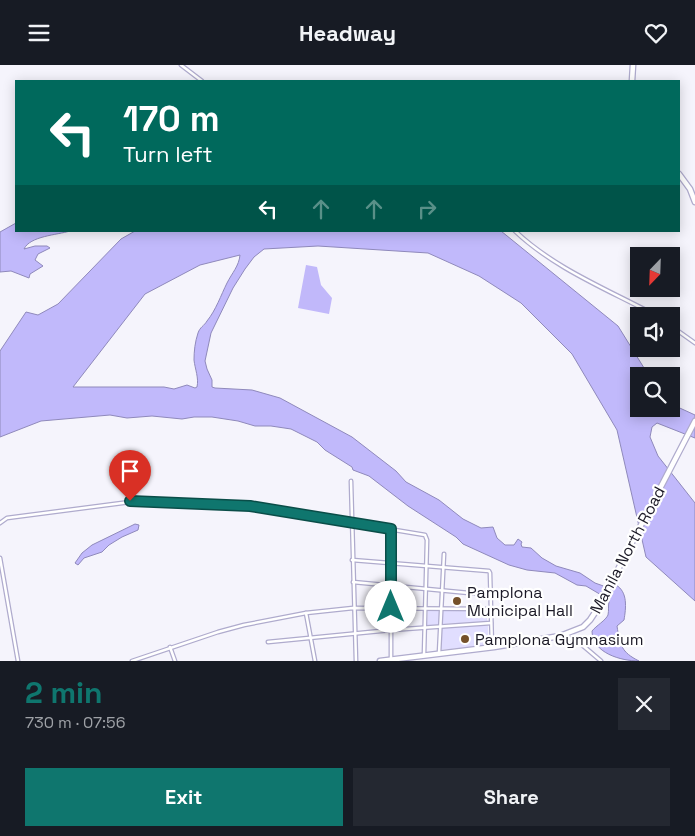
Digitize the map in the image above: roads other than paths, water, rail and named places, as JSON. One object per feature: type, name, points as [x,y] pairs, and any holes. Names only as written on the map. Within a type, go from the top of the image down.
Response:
[{"type":"highway","points":[[632,80],[633,65]]},
{"type":"highway","points":[[680,175],[690,189],[695,202]]},
{"type":"highway","name":"Manila North Road","points":[[380,661],[492,647],[563,635],[583,627],[598,608],[695,421]]},
{"type":"street","points":[[180,65],[201,80]]},
{"type":"street","points":[[516,232],[537,250],[554,261],[640,307]]},
{"type":"street","points":[[680,332],[695,343]]},
{"type":"street","points":[[351,481],[356,661]]},
{"type":"street","points":[[0,523],[7,518],[130,501],[250,506],[426,535],[426,627],[424,655]]},
{"type":"street","points":[[391,529],[391,660]]},
{"type":"street","points":[[439,653],[444,553]]},
{"type":"street","points":[[0,557],[18,661]]},
{"type":"street","points":[[352,560],[489,571],[492,647]]},
{"type":"street","points":[[353,582],[490,595]]},
{"type":"street","points":[[132,661],[170,647],[244,625],[306,613],[353,607],[490,609]]},
{"type":"street","points":[[306,613],[315,661]]},
{"type":"street","points":[[268,642],[355,633],[491,623]]},
{"type":"street","points":[[563,635],[581,644],[601,661]]},
{"type":"street","points":[[170,647],[175,661]]},
{"type":"place","name":"Pamplona Municipal Hall","points":[[457,601]]},
{"type":"place","name":"Pamplona Gymnasium","points":[[465,639]]}]
